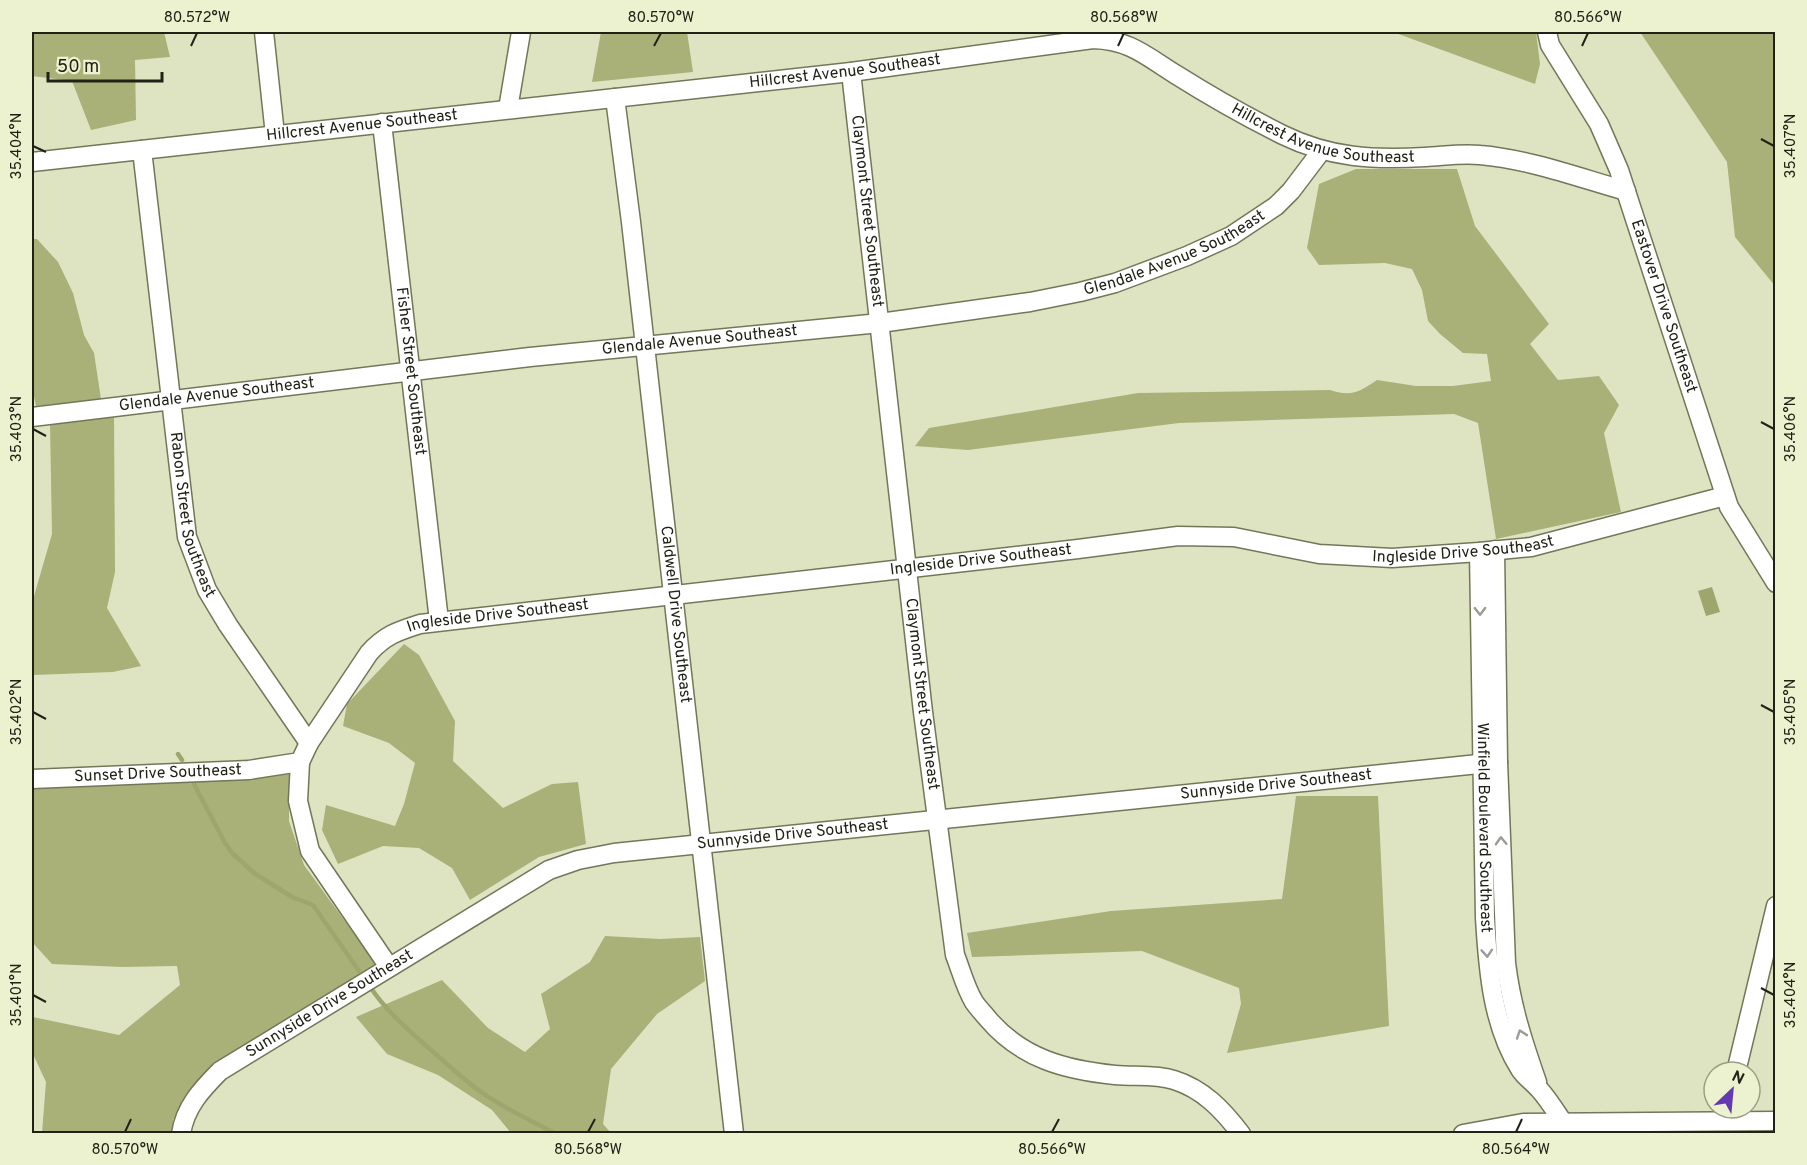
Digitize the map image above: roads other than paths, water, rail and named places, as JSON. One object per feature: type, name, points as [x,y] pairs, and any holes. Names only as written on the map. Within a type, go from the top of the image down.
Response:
[{"type":"street","points":[[264,32],[275,135]]},
{"type":"street","points":[[508,109],[521,32]]},
{"type":"street","name":"Eastover Drive Southeast","points":[[1548,32],[1550,45],[1599,124],[1619,170],[1729,507],[1776,583]]},
{"type":"street","name":"Hillcrest Avenue Southeast","points":[[32,162],[851,72],[1104,39],[1139,49],[1176,74],[1284,136],[1322,150],[1343,156],[1380,159],[1481,155],[1523,163],[1626,191]]},
{"type":"street","name":"Claymont Street Southeast","points":[[851,72],[923,712],[956,955],[975,1003],[998,1030],[1030,1054],[1071,1069],[1118,1076],[1162,1076],[1177,1080],[1215,1104],[1241,1134]]},
{"type":"street","name":"Caldwell Drive Southeast","points":[[615,98],[621,129],[734,1134]]},
{"type":"street","name":"Fisher Street Southeast","points":[[382,123],[439,621]]},
{"type":"street","name":"Rabon Street Southeast","points":[[142,150],[187,537],[199,573],[228,625],[309,743]]},
{"type":"street","name":"Glendale Avenue Southeast","points":[[32,417],[530,357],[880,323],[1030,302],[1080,292],[1115,283],[1187,256],[1231,236],[1276,206],[1291,191],[1322,150]]},
{"type":"street","name":"Ingleside Drive Southeast","points":[[389,967],[310,851],[291,764],[309,743],[369,653],[379,641],[391,634],[420,624],[439,621],[1178,536],[1234,537],[1319,554],[1392,558],[1487,551],[1531,546],[1725,496]]},
{"type":"street","name":"Winfield Boulevard Southeast","points":[[1487,551],[1490,763],[1509,989],[1517,1024],[1539,1090],[1567,1128]]},
{"type":"street","name":"Sunnyside Drive Southeast","points":[[181,1134],[189,1109],[201,1090],[220,1071],[549,870],[578,860],[614,853],[1490,763]]},
{"type":"street","name":"Sunset Drive Southeast","points":[[32,779],[238,770],[291,764]]},
{"type":"street","points":[[1739,1060],[1776,906]]},
{"type":"street","points":[[1463,1134],[1523,1123],[1567,1128],[1776,1121]]},
{"type":"waterway","points":[[178,754],[182,760]]},
{"type":"waterway","points":[[194,784],[232,853],[254,873],[292,897],[313,905],[359,971]]},
{"type":"waterway","points":[[373,991],[401,1023],[475,1087],[490,1098],[556,1134]]}]
